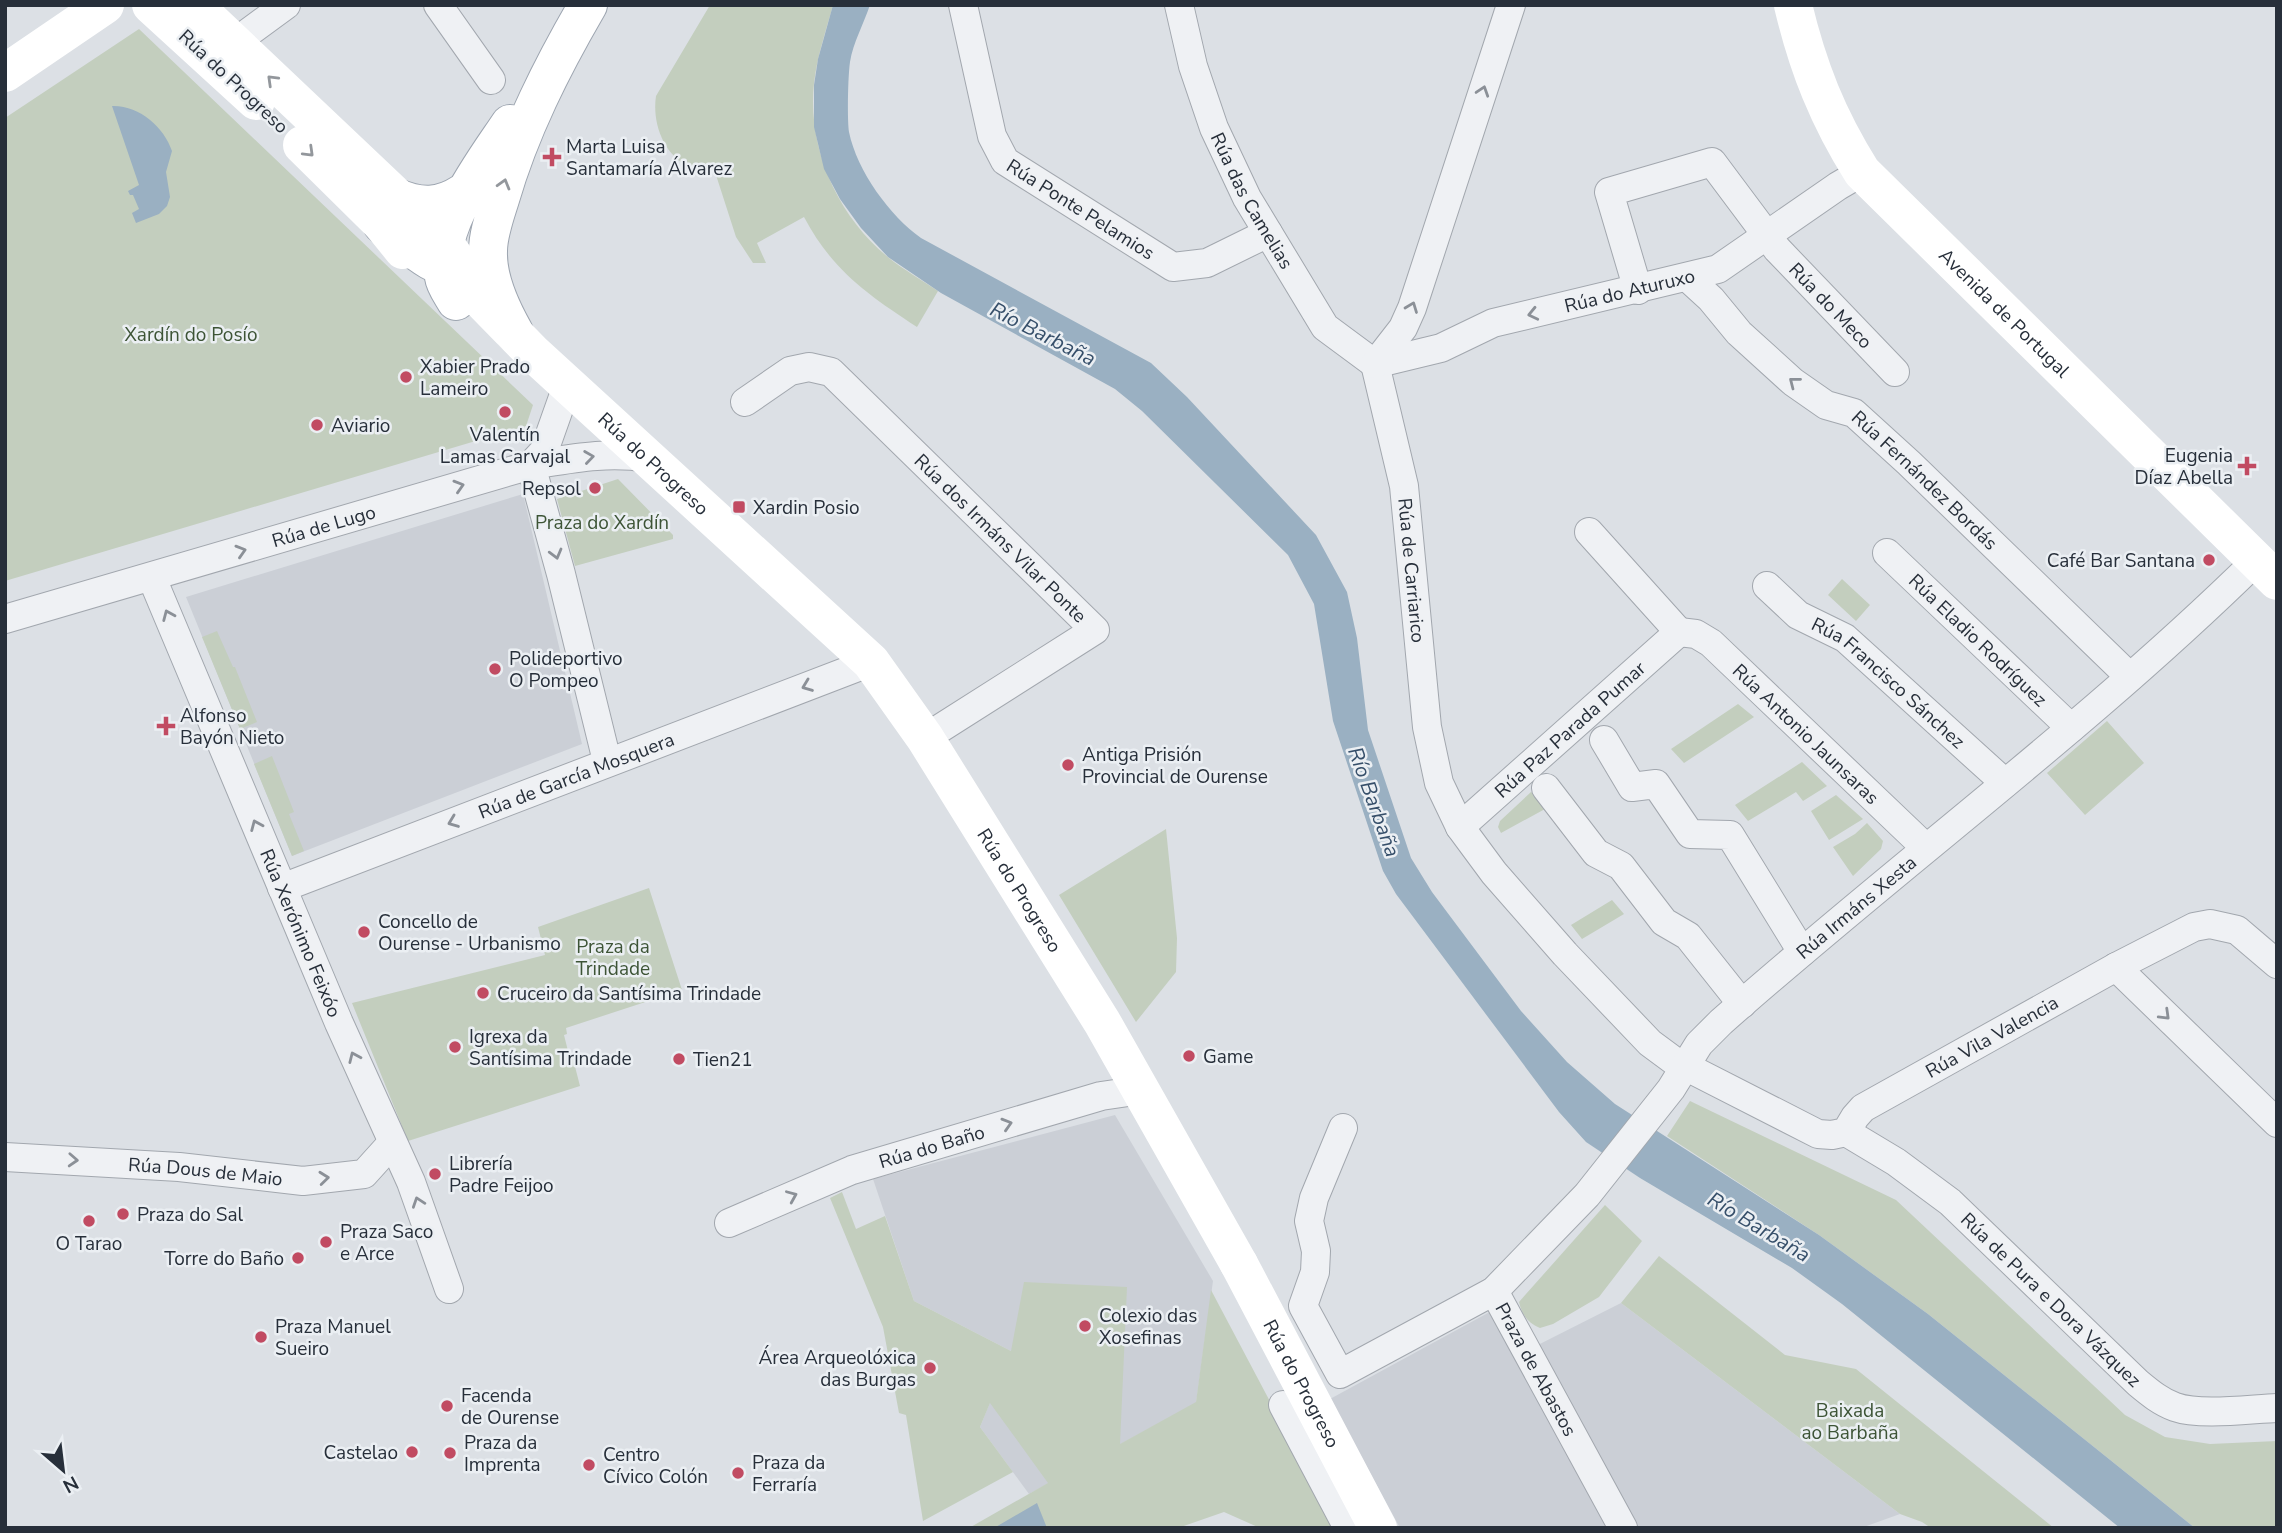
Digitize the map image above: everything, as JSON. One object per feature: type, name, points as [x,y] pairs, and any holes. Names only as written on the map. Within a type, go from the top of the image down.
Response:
[{"type":"street","points":[[5,73],[105,5]]},
{"type":"street","name":"Rúa do Progreso","points":[[151,5],[389,211],[459,266],[523,342],[567,386],[871,662],[925,738],[1142,1090],[1239,1265],[1378,1528]]},
{"type":"street","name":"Rúa do Progreso","points":[[194,5],[234,43],[389,211],[425,274],[459,266]]},
{"type":"street","points":[[234,43],[286,5]]},
{"type":"street","points":[[438,5],[491,80]]},
{"type":"street","points":[[459,266],[494,217],[527,121],[588,5]]},
{"type":"street","name":"Rúa Ponte Pelamios","points":[[963,5],[992,136],[1005,161],[1173,267],[1207,264],[1268,233]]},
{"type":"street","name":"Rúa das Camelias","points":[[1179,5],[1193,66],[1231,168],[1325,327],[1375,364]]},
{"type":"street","points":[[1375,364],[1403,328],[1412,308],[1511,5]]},
{"type":"street","name":"Avenida de Portugal","points":[[1793,5],[1813,79],[1840,137],[1863,172],[2266,571]]},
{"type":"street","points":[[459,266],[448,230],[463,193],[567,42]]},
{"type":"street","name":"Rúa do Meco","points":[[1638,290],[1609,192],[1712,162],[1777,249],[1895,372]]},
{"type":"street","name":"Rúa do Aturuxo","points":[[1375,364],[1441,348],[1493,323],[1718,269],[1863,172]]},
{"type":"street","points":[[389,211],[410,204],[432,206],[453,200],[463,193]]},
{"type":"street","points":[[459,266],[491,272],[503,312],[523,342]]},
{"type":"street","points":[[1711,299],[1710,284],[1718,269]]},
{"type":"street","name":"Rúa Fernández Bordás","points":[[1688,278],[1711,299],[1739,334],[1793,382],[1826,405],[1854,412],[2130,677]]},
{"type":"street","name":"Rúa de Carriarico","points":[[1375,364],[1404,486],[1432,759],[1443,794],[1460,827],[1494,873],[1602,993],[1661,1053],[1678,1077],[1710,1079],[1818,1134],[1846,1132]]},
{"type":"street","name":"Rúa dos Irmáns Vilar Ponte","points":[[745,402],[790,371],[809,367],[831,372],[1095,630],[925,738]]},
{"type":"street","points":[[567,386],[544,451],[531,465],[607,761]]},
{"type":"street","name":"Rúa de Lugo","points":[[5,619],[531,465],[603,455],[626,454],[647,458]]},
{"type":"street","points":[[1589,532],[1679,632]]},
{"type":"street","name":"Rúa Eladio Rodríguez","points":[[1887,553],[2071,728]]},
{"type":"street","name":"Rúa Irmáns Xesta","points":[[1494,1291],[1587,1195],[1678,1077],[1699,1044],[1802,952],[2130,677],[2266,571]]},
{"type":"street","name":"Rúa Xerónimo Feixóo","points":[[152,578],[282,888],[411,1182],[449,1289]]},
{"type":"street","name":"Rúa Francisco Sánchez","points":[[1767,586],[1798,615],[1845,638],[2004,783]]},
{"type":"street","name":"Rúa Paz Parada Pumar","points":[[1460,827],[1679,632]]},
{"type":"street","name":"Rúa Antonio Jaunsaras","points":[[1679,632],[1696,634],[1711,643],[1926,848]]},
{"type":"street","name":"Rúa de García Mosquera","points":[[282,888],[607,761],[871,662]]},
{"type":"street","points":[[1604,740],[1632,787],[1656,784],[1690,834],[1730,835],[1802,952]]},
{"type":"street","points":[[1546,788],[1596,853],[1620,866],[1664,922],[1688,936],[1742,1004]]},
{"type":"street","name":"Rúa Vila Valencia","points":[[1846,1132],[1863,1108],[2179,933],[2210,924],[2237,930],[2277,964]]},
{"type":"street","points":[[2116,967],[2277,1123]]},
{"type":"street","name":"Rúa do Baño","points":[[729,1223],[852,1170],[1101,1096],[1142,1090]]},
{"type":"street","name":"Praza de Abastos","points":[[1342,1128],[1309,1221],[1315,1251],[1314,1272],[1303,1306],[1340,1374],[1494,1291],[1623,1528]]},
{"type":"street","name":"Rúa de Pura e Dora Vázquez","points":[[1846,1132],[1932,1187],[2138,1382],[2164,1403],[2178,1409],[2193,1410],[2277,1408]]},
{"type":"street","name":"Rúa Dous de Maio","points":[[5,1157],[179,1167],[303,1181],[364,1174],[392,1143]]},
{"type":"street","points":[[1283,1405],[1348,1528]]},
{"type":"shaded area","points":[[523,494],[582,744],[292,856],[186,597]]},
{"type":"shaded area","name":"Colexio das Xosefinas","points":[[1115,1115],[1213,1281],[1196,1403],[1029,1494],[980,1427],[1011,1351],[914,1301],[873,1179]]},
{"type":"shaded area","points":[[1621,1303],[1900,1514],[1861,1528],[1400,1528],[1330,1399],[1497,1308],[1522,1353]]},
{"type":"green space","points":[[710,5],[833,5],[819,53],[814,83],[813,108],[821,156],[841,202],[871,241],[895,262],[938,291],[917,327],[867,292],[839,267],[804,217],[757,243],[766,263],[753,263],[736,237],[716,175],[681,162],[666,146],[658,127],[656,96]]},
{"type":"green space","name":"Xardín do Posío","points":[[139,29],[533,405],[526,426],[5,581],[5,118]]},
{"type":"green space","name":"Praza do Xardín","points":[[618,479],[673,535],[673,539],[575,566],[557,499]]},
{"type":"green space","points":[[1842,579],[1870,605],[1856,621],[1828,595]]},
{"type":"green space","points":[[217,631],[257,722],[240,729],[202,637]]},
{"type":"green space","points":[[1738,704],[1754,717],[1684,763],[1671,749]]},
{"type":"green space","points":[[2107,721],[2144,763],[2085,815],[2047,773]]},
{"type":"green space","points":[[272,756],[294,812],[289,814],[304,851],[292,856],[254,764]]},
{"type":"green space","points":[[1802,762],[1827,786],[1803,801],[1796,792],[1748,821],[1735,805]]},
{"type":"green space","points":[[1531,792],[1545,809],[1501,833],[1498,827],[1500,821]]},
{"type":"green space","points":[[1836,795],[1863,819],[1829,840],[1811,811]]},
{"type":"green space","points":[[1867,823],[1883,841],[1881,849],[1853,876],[1833,847]]},
{"type":"green space","points":[[1166,829],[1177,938],[1176,972],[1136,1022],[1059,895]]},
{"type":"green space","name":"Praza da Trindade","points":[[649,888],[682,990],[566,1028],[567,1034],[564,1035],[580,1086],[408,1141],[352,1003],[545,955],[538,927]]},
{"type":"green space","points":[[1612,900],[1624,914],[1582,939],[1571,925]]},
{"type":"green space","points":[[1690,1101],[1896,1200],[2125,1415],[2165,1437],[2210,1444],[2277,1441],[2277,1528],[2195,1528],[1928,1314],[1819,1235],[1667,1136]]},
{"type":"green space","points":[[842,1192],[856,1229],[885,1216],[914,1301],[1011,1351],[1024,1282],[1127,1287],[1120,1444],[1196,1402],[1211,1290],[1337,1528],[1260,1528],[1224,1512],[1178,1528],[969,1528],[1048,1483],[990,1403],[980,1427],[1013,1472],[923,1521],[906,1415],[899,1413],[883,1327],[830,1198]]},
{"type":"green space","points":[[1605,1205],[1642,1241],[1599,1297],[1553,1324],[1540,1328],[1532,1324],[1526,1318],[1519,1302]]},
{"type":"green space","name":"Baixada ao Barbaña","points":[[1659,1256],[1785,1355],[1856,1369],[2054,1528],[1931,1528],[1900,1514],[1621,1303]]},
{"type":"water","name":"Río Barbaña","points":[[833,5],[870,5],[850,62],[849,132],[867,177],[898,218],[921,238],[1151,363],[1187,397],[1316,535],[1347,592],[1357,638],[1368,730],[1411,858],[1432,892],[1521,1011],[1567,1062],[1615,1104],[1819,1235],[1928,1314],[2195,1528],[2120,1528],[1842,1304],[1792,1268],[1640,1178],[1586,1142],[1559,1112],[1396,894],[1383,871],[1333,721],[1314,604],[1288,555],[1142,411],[1115,389],[941,293],[888,257],[861,228],[840,199],[824,169],[814,127],[814,85],[818,59]]},
{"type":"water","points":[[112,106],[132,109],[149,119],[163,134],[172,151],[166,172],[170,197],[167,206],[159,214],[136,223],[132,213],[139,209],[133,195],[128,191],[139,185]]},
{"type":"water","points":[[1037,1503],[1047,1528],[994,1528]]},
{"type":"place","name":"Marta Luisa Santamaría Álvarez","points":[[552,157]]},
{"type":"place","name":"Xabier Prado Lameiro","points":[[406,377]]},
{"type":"place","name":"Valentín Lamas Carvajal","points":[[505,412]]},
{"type":"place","name":"Aviario","points":[[317,425]]},
{"type":"place","name":"Eugenia Díaz Abella","points":[[2247,466]]},
{"type":"place","name":"Repsol","points":[[595,488]]},
{"type":"place","name":"Xardin Posio","points":[[739,507]]},
{"type":"place","name":"Café Bar Santana","points":[[2209,560]]},
{"type":"place","name":"Polideportivo O Pompeo","points":[[495,669]]},
{"type":"place","name":"Alfonso Bayón Nieto","points":[[166,726]]},
{"type":"place","name":"Antiga Prisión Provincial de Ourense","points":[[1068,765]]},
{"type":"place","name":"Concello de Ourense - Urbanismo","points":[[364,932]]},
{"type":"place","name":"Cruceiro da Santísima Trindade","points":[[483,993]]},
{"type":"place","name":"Igrexa da Santísima Trindade","points":[[455,1047]]},
{"type":"place","name":"Game","points":[[1189,1056]]},
{"type":"place","name":"Tien21","points":[[679,1059]]},
{"type":"place","name":"Librería Padre Feijoo","points":[[435,1174]]},
{"type":"place","name":"Praza do Sal","points":[[123,1214]]},
{"type":"place","name":"O Tarao","points":[[89,1221]]},
{"type":"place","name":"Praza Saco e Arce","points":[[326,1242]]},
{"type":"place","name":"Torre do Baño","points":[[298,1258]]},
{"type":"place","name":"Colexio das Xosefinas","points":[[1085,1326]]},
{"type":"place","name":"Praza Manuel Sueiro","points":[[261,1337]]},
{"type":"place","name":"Área Arqueolóxica das Burgas","points":[[930,1368]]},
{"type":"place","name":"Facenda de Ourense","points":[[447,1406]]},
{"type":"place","name":"Castelao","points":[[412,1452]]},
{"type":"place","name":"Praza da Imprenta","points":[[450,1453]]},
{"type":"place","name":"Centro Cívico Colón","points":[[589,1465]]},
{"type":"place","name":"Praza da Ferraría","points":[[738,1473]]}]
